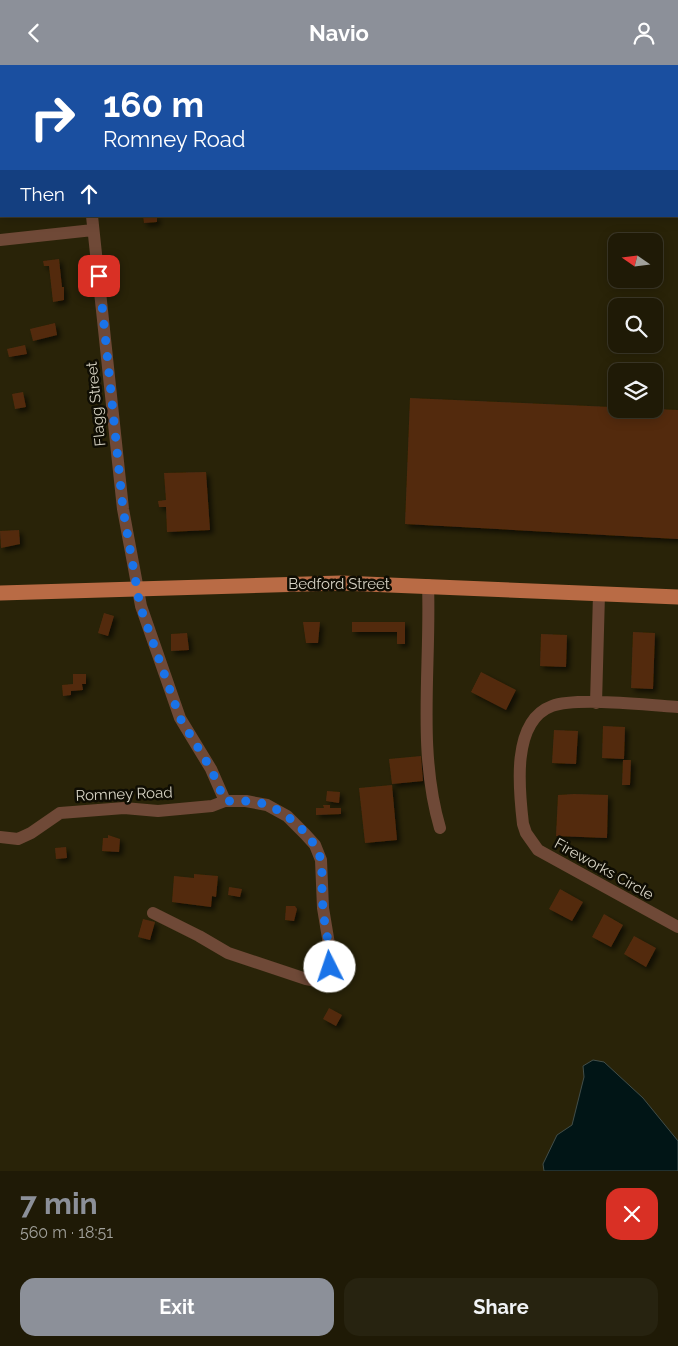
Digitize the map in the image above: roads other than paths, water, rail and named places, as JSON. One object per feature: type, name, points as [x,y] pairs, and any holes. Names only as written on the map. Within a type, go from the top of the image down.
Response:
[{"type":"main road","name":"Bedford Street","points":[[0,593],[317,583],[428,585],[678,597]]},
{"type":"street","name":"Flagg Street","points":[[92,217],[123,509],[137,588]]},
{"type":"street","points":[[0,240],[93,229]]},
{"type":"street","points":[[428,585],[430,638],[428,766],[432,798],[440,828]]},
{"type":"street","points":[[137,588],[152,641],[180,718],[211,769],[225,801]]},
{"type":"street","points":[[596,703],[599,594]]},
{"type":"street","name":"Fireworks Circle","points":[[678,707],[596,703],[563,703],[551,706],[540,713],[528,728],[520,757],[521,811],[526,833],[538,850],[678,927]]},
{"type":"street","name":"Romney Road","points":[[0,837],[18,839],[60,813],[124,808],[158,811],[212,806],[225,801],[246,801],[267,805],[287,816],[315,845],[321,860],[323,908],[331,956],[330,967],[325,976],[317,981],[306,979],[228,953],[199,935],[153,913]]}]
